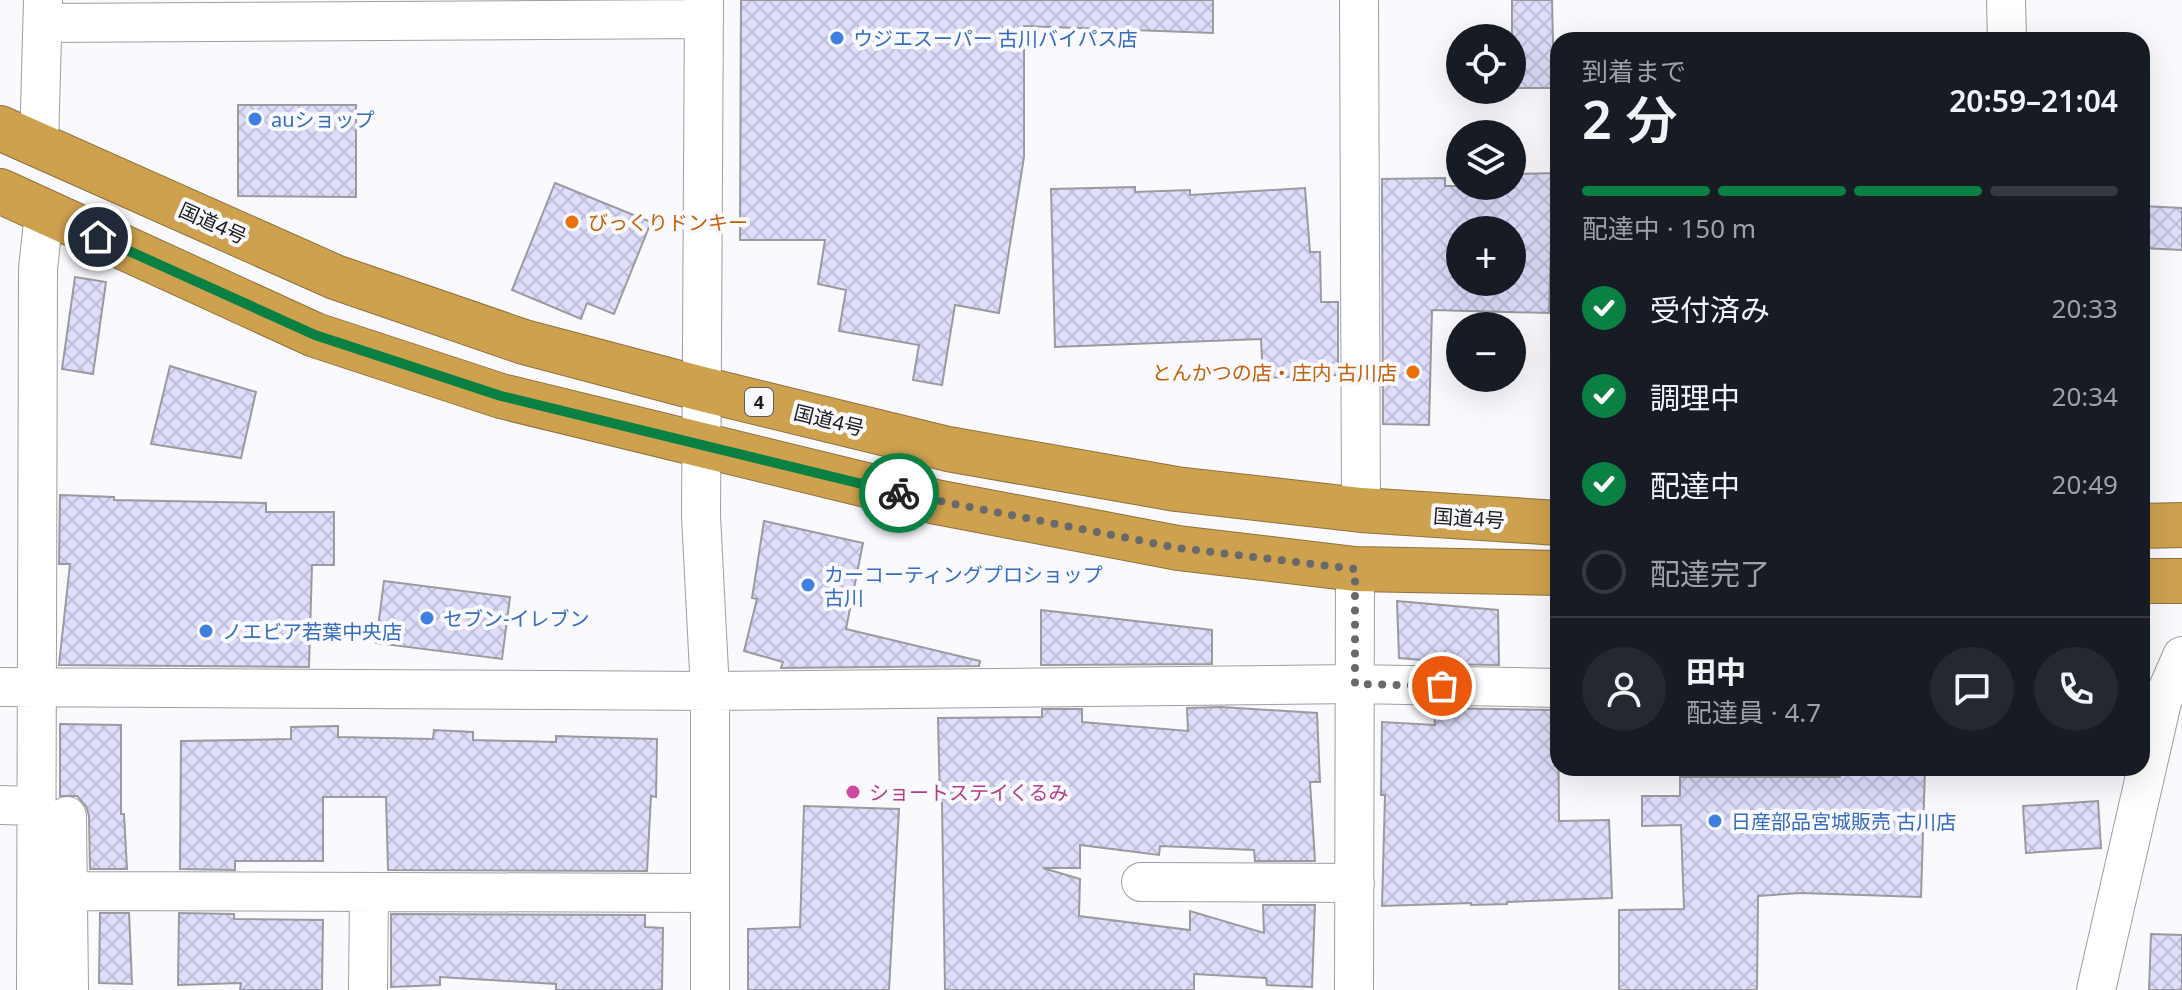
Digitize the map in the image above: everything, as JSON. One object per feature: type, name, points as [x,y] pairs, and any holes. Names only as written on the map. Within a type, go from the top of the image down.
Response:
[{"type":"highway","name":"国道4号","points":[[0,128],[335,277],[524,342],[702,389],[948,449],[1176,489],[1361,510],[1550,522]]},
{"type":"highway","points":[[0,191],[315,335],[501,396],[936,502],[1178,548],[1355,569],[1550,573]]},
{"type":"highway","points":[[2150,526],[2182,525]]},
{"type":"highway","points":[[2150,581],[2182,581]]},
{"type":"street","points":[[1359,0],[1361,510]]},
{"type":"street","points":[[2006,0],[2007,32]]},
{"type":"street","points":[[39,146],[44,12],[704,10],[701,516],[710,691],[710,990]]},
{"type":"street","points":[[36,990],[34,809],[18,687],[38,269],[44,213]]},
{"type":"street","points":[[1354,990],[1355,569]]},
{"type":"street","points":[[2152,702],[2182,656]]},
{"type":"street","points":[[18,687],[710,691],[1355,684],[1550,688]]},
{"type":"street","points":[[2096,990],[2138,776]]},
{"type":"street","points":[[34,809],[67,891],[69,990]]},
{"type":"street","points":[[1141,882],[1355,883]]},
{"type":"street","points":[[67,891],[710,893]]},
{"type":"street","points":[[368,990],[369,892]]},
{"type":"building","points":[[741,0],[1213,0],[1213,33],[1024,26],[1024,157],[999,313],[955,305],[942,385],[913,380],[919,345],[839,331],[846,290],[818,284],[825,240],[740,240]]},
{"type":"building","points":[[1512,0],[1552,0],[1550,88],[1526,88],[1526,24],[1512,24]]},
{"type":"building","points":[[238,105],[356,105],[356,197],[238,196]]},
{"type":"building","points":[[1550,173],[1549,313],[1432,310],[1429,425],[1383,424],[1382,179],[1445,178],[1446,200],[1526,200],[1526,174]]},
{"type":"building","points":[[555,183],[651,222],[614,314],[587,303],[581,319],[512,290]]},
{"type":"building","points":[[1135,187],[1135,192],[1190,190],[1190,195],[1305,188],[1310,252],[1320,252],[1321,302],[1338,302],[1338,375],[1263,378],[1261,339],[1055,347],[1051,189]]},
{"type":"building","points":[[2150,206],[2182,208],[2182,250],[2150,248]]},
{"type":"building","points":[[75,277],[106,282],[93,374],[62,369]]},
{"type":"building","points":[[170,366],[256,392],[241,458],[151,444]]},
{"type":"building","points":[[60,495],[114,497],[114,500],[266,503],[266,512],[334,512],[334,565],[312,565],[309,667],[59,665],[70,564],[59,564]]},
{"type":"building","points":[[764,521],[863,543],[846,629],[980,661],[979,666],[781,668],[783,662],[744,651],[757,599],[752,598]]},
{"type":"building","points":[[384,581],[510,597],[502,659],[376,643]]},
{"type":"building","points":[[1397,601],[1498,610],[1499,665],[1433,664],[1433,661],[1399,658]]},
{"type":"building","points":[[1041,610],[1212,630],[1212,664],[1041,665]]},
{"type":"building","points":[[1187,708],[1317,713],[1320,782],[1310,782],[1315,861],[1255,861],[1254,850],[1160,846],[1159,855],[1080,845],[1080,868],[1043,868],[1080,879],[1079,916],[1190,930],[1190,911],[1264,933],[1263,905],[1315,905],[1312,987],[1267,985],[1266,978],[1194,974],[1194,990],[945,990],[938,718],[1042,717],[1042,709],[1082,709],[1082,722],[1188,731]]},
{"type":"building","points":[[1434,708],[1550,710],[1550,776],[1559,776],[1559,821],[1609,820],[1612,898],[1382,906],[1385,795],[1381,795],[1382,722],[1435,725]]},
{"type":"building","points":[[60,724],[121,725],[121,814],[124,814],[127,869],[90,869],[86,806],[77,796],[60,796]]},
{"type":"building","points":[[338,726],[338,737],[433,739],[434,730],[473,732],[473,740],[556,742],[556,736],[657,739],[656,797],[651,796],[647,871],[388,870],[386,797],[323,797],[323,861],[235,861],[235,870],[180,869],[181,741],[291,739],[291,727]]},
{"type":"building","points":[[1925,776],[1921,897],[1801,893],[1758,896],[1757,990],[1619,990],[1619,910],[1684,909],[1681,825],[1642,826],[1642,796],[1680,796],[1680,777]]},
{"type":"building","points":[[2098,801],[2101,848],[2026,853],[2023,806]]},
{"type":"building","points":[[804,806],[899,809],[889,990],[748,990],[748,929],[800,927]]},
{"type":"building","points":[[100,913],[129,913],[132,984],[99,983]]},
{"type":"building","points":[[179,913],[234,914],[234,919],[323,920],[322,990],[240,990],[241,983],[178,985]]},
{"type":"building","points":[[391,914],[645,915],[645,927],[663,928],[662,990],[556,990],[556,984],[440,977],[440,985],[391,987]]},
{"type":"building","points":[[2151,934],[2182,935],[2182,990],[2149,990]]},
{"type":"way so far","points":[[899,493],[1178,548],[1355,569],[1355,684],[1442,686]]},
{"type":"place","name":"ウジエスーパー 古川バイパス店","points":[[837,38]]},
{"type":"place","name":"auショップ","points":[[255,119]]},
{"type":"place","name":"びっくりドンキー","points":[[572,222]]},
{"type":"place","name":"とんかつの店・庄内 古川店","points":[[1413,372]]},
{"type":"place","name":"カーコーティングプロショップ 古川","points":[[808,585]]},
{"type":"place","name":"セブン-イレブン","points":[[427,618]]},
{"type":"place","name":"ノエビア若葉中央店","points":[[206,631]]},
{"type":"place","name":"ショートステイくるみ","points":[[853,792]]},
{"type":"place","name":"日産部品宮城販売 古川店","points":[[1715,821]]},
{"type":"route","points":[[98,237],[315,335],[501,396],[899,493]]}]
